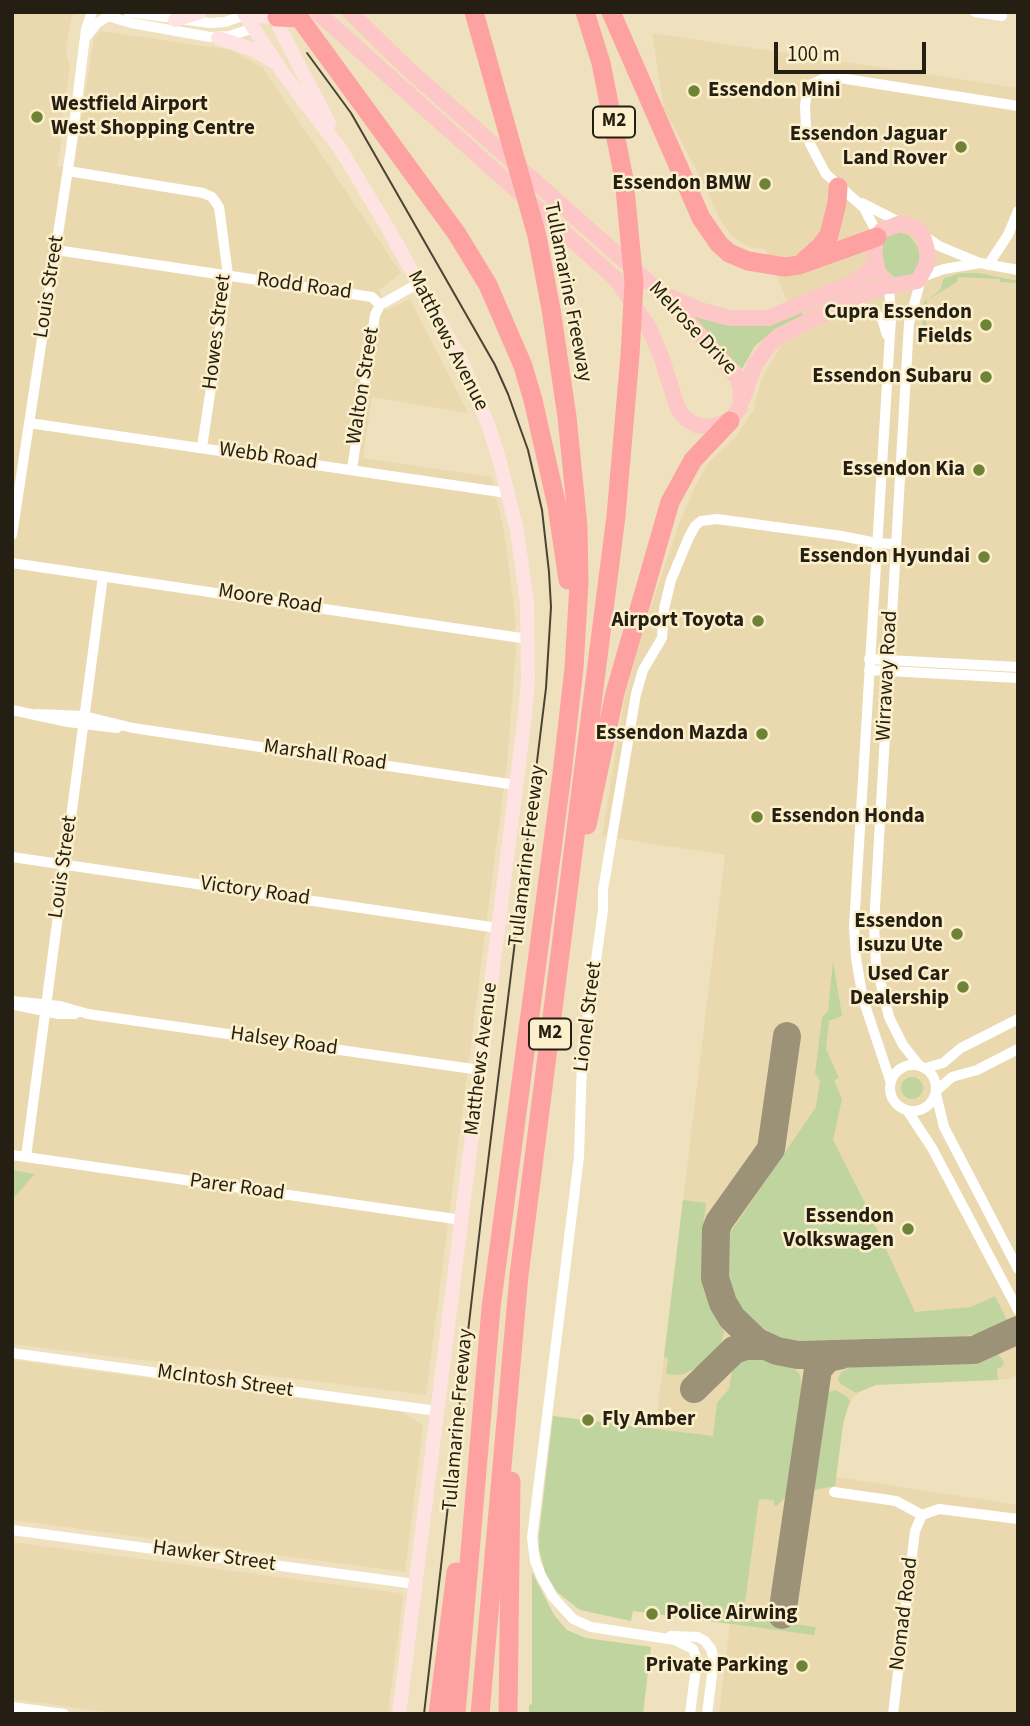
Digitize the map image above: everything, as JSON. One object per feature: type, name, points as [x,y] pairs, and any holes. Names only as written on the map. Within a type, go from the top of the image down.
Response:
[{"type":"highway","name":"Tullamarine Freeway","points":[[456,1714],[491,1308],[562,774],[574,668],[579,583],[578,526],[567,417],[537,236],[474,12]]},
{"type":"highway","name":"Tullamarine Freeway","points":[[480,1714],[515,1309],[616,516],[634,283],[626,192],[613,114],[585,12]]},
{"type":"highway","points":[[611,12],[709,232],[729,253],[773,267],[799,265],[877,236]]},
{"type":"highway","points":[[296,14],[457,234],[488,285],[523,366],[541,431],[557,506],[568,584],[569,639],[562,774]]},
{"type":"highway","points":[[799,265],[820,247],[829,234],[837,203],[845,192]]},
{"type":"highway","points":[[554,1011],[572,898],[615,693],[656,545],[670,502],[684,473],[706,443],[735,414]]},
{"type":"highway","points":[[438,1714],[491,1308]]},
{"type":"highway","points":[[508,1714],[515,1309]]},
{"type":"main road","points":[[175,20],[200,12]]},
{"type":"main road","name":"Melrose Drive","points":[[296,14],[485,164],[615,278],[635,306],[661,356],[675,401],[686,419],[696,425],[710,427],[735,414],[741,388],[735,373],[657,288],[407,68],[350,12]]},
{"type":"main road","points":[[246,13],[296,14]]},
{"type":"main road","name":"Matthews Avenue","points":[[246,13],[276,62],[341,150]]},
{"type":"main road","points":[[254,28],[296,14]]},
{"type":"main road","name":"Matthews Avenue","points":[[296,14],[279,27],[341,150],[419,283],[471,384],[489,428],[508,493],[523,567],[528,639],[525,715],[399,1714]]},
{"type":"main road","points":[[218,38],[254,50],[276,62]]},
{"type":"main road","points":[[735,414],[751,372],[770,344],[791,328],[856,297],[888,285],[908,285],[922,278],[928,254],[920,233],[911,225],[901,223],[877,236],[874,247],[876,263],[888,285]]},
{"type":"main road","points":[[657,288],[674,299],[715,314],[746,319],[768,318],[852,283],[876,263]]},
{"type":"street","name":"Louis Street","points":[[12,535],[68,171],[86,29],[92,12]]},
{"type":"street","points":[[128,12],[215,23],[246,13]]},
{"type":"street","points":[[975,12],[1002,16]]},
{"type":"street","points":[[86,39],[93,27],[110,14],[145,26],[218,38],[254,28]]},
{"type":"street","points":[[877,236],[870,216],[826,174],[814,155],[806,128],[809,88],[819,81],[840,78],[1018,106]]},
{"type":"street","name":"Howes Street","points":[[68,171],[203,193],[212,197],[219,207],[228,275],[202,447]]},
{"type":"street","points":[[845,192],[901,223]]},
{"type":"street","points":[[922,278],[944,269],[984,264],[1008,235],[1018,211]]},
{"type":"street","points":[[920,233],[939,246],[984,264],[1018,271]]},
{"type":"street","name":"Rodd Road","points":[[56,250],[372,297],[380,305],[419,283]]},
{"type":"street","name":"Wirraway Road","points":[[922,278],[913,301],[909,323],[901,427],[874,942],[882,990],[895,1031],[922,1067]]},
{"type":"street","name":"Wirraway Road","points":[[888,285],[891,311],[854,927],[863,999],[890,1080]]},
{"type":"street","name":"Walton Street","points":[[352,469],[375,315],[380,305]]},
{"type":"street","name":"Wirraway Road","points":[[826,311],[855,307],[872,310],[882,319],[889,345]]},
{"type":"street","name":"Webb Road","points":[[29,423],[508,493]]},
{"type":"street","points":[[883,426],[901,427]]},
{"type":"street","name":"Lionel Street","points":[[664,1638],[591,1627],[573,1619],[552,1597],[542,1578],[535,1561],[532,1538],[578,1165],[582,1060],[603,910],[603,890],[637,687],[643,670],[662,637],[664,609],[671,580],[697,524],[710,519],[842,536],[876,544],[895,544]]},
{"type":"street","name":"Moore Road","points":[[12,563],[528,639]]},
{"type":"street","name":"Louis Street","points":[[26,1157],[103,576]]},
{"type":"street","points":[[869,665],[1018,678]]},
{"type":"street","points":[[888,666],[1018,667]]},
{"type":"street","name":"Marshall Road","points":[[12,710],[516,785]]},
{"type":"street","name":"Victory Road","points":[[12,857],[498,928]]},
{"type":"street","points":[[856,890],[876,891]]},
{"type":"street","name":"Halsey Road","points":[[12,1003],[480,1070]]},
{"type":"street","points":[[1018,1018],[961,1048],[943,1063],[922,1067],[911,1064],[900,1068],[890,1080],[893,1101],[907,1111],[933,1148],[1018,1310]]},
{"type":"street","points":[[907,1111],[925,1108],[936,1092],[952,1077],[977,1070],[1018,1049]]},
{"type":"street","points":[[922,1067],[934,1078],[944,1127],[1015,1264],[995,1268]]},
{"type":"street","name":"Parer Road","points":[[12,1155],[462,1220]]},
{"type":"street","name":"McIntosh Street","points":[[12,1353],[437,1410]]},
{"type":"street","points":[[834,1492],[896,1500],[922,1515],[939,1509],[1018,1519]]},
{"type":"street","name":"Nomad Road","points":[[893,1714],[915,1531],[922,1515]]},
{"type":"street","name":"Hawker Street","points":[[12,1530],[415,1584]]},
{"type":"street","points":[[664,1638],[695,1636],[705,1641],[711,1649],[714,1659],[707,1714]]},
{"type":"street","points":[[664,1638],[688,1645],[696,1654],[690,1714]]},
{"type":"street","points":[[12,1707],[64,1714]]},
{"type":"shaded area","points":[[12,12],[76,12],[71,18],[66,51],[70,67],[57,166],[73,168],[94,38],[101,31],[231,50],[263,68],[401,273],[379,290],[386,310],[410,299],[468,413],[372,397],[363,458],[492,477],[509,568],[516,650],[507,763],[426,1395],[12,1344],[12,1200],[35,1174],[12,1170]]},
{"type":"shaded area","points":[[652,33],[1018,88],[1018,1375],[1008,1379],[876,1385],[861,1391],[852,1399],[846,1410],[836,1477],[1018,1505],[1018,1714],[719,1714],[730,1624],[633,1611],[725,855],[602,836],[624,701],[641,636],[679,524],[696,484],[710,461],[735,438],[754,409],[761,380],[782,344],[799,332],[766,250],[748,246],[733,237],[720,220],[664,109]]},
{"type":"shaded area","points":[[12,1360],[402,1412],[423,1425],[405,1572],[12,1520]]},
{"type":"shaded area","points":[[12,1542],[400,1593],[403,1597],[388,1714],[122,1714],[12,1699]]},
{"type":"green space","points":[[897,232],[909,235],[918,247],[920,260],[912,276],[895,278],[885,269],[882,261],[883,243],[887,237]]},
{"type":"green space","points":[[961,273],[978,273],[1018,283],[1000,282],[1000,279],[958,277],[957,282],[927,300],[926,337],[922,336],[924,302],[940,290],[944,278]]},
{"type":"green space","points":[[802,311],[802,316],[777,328],[755,346],[742,369],[715,343],[692,314]]},
{"type":"green space","points":[[833,961],[842,1016],[829,1021],[826,1049],[839,1078],[834,1080],[842,1099],[833,1140],[915,1312],[971,1307],[995,1296],[1008,1322],[988,1331],[965,1336],[792,1341],[755,1326],[732,1297],[725,1267],[726,1239],[816,1107],[820,1081],[815,1073],[822,1017],[828,1011]]},
{"type":"green space","points":[[912,1077],[922,1084],[923,1088],[916,1098],[912,1099],[902,1092],[901,1088],[908,1078]]},
{"type":"green space","points":[[12,1170],[35,1174],[12,1200]]},
{"type":"green space","points":[[683,1200],[706,1203],[702,1239],[704,1286],[724,1332],[721,1343],[701,1365],[684,1374],[674,1375],[666,1374],[668,1358],[664,1357]]},
{"type":"green space","points":[[997,1353],[1004,1362],[1002,1367],[997,1368],[998,1380],[876,1385],[856,1393],[841,1384],[838,1379],[841,1372],[862,1362],[973,1358]]},
{"type":"green space","points":[[753,1358],[768,1358],[792,1365],[800,1375],[802,1388],[786,1497],[776,1506],[774,1500],[759,1499],[743,1617],[816,1627],[814,1635],[633,1611],[631,1621],[580,1610],[557,1592],[545,1572],[539,1549],[553,1416],[713,1436],[717,1403],[729,1389],[733,1365]]},
{"type":"green space","points":[[836,1390],[850,1401],[843,1423],[835,1486],[814,1490],[812,1488],[825,1393]]},
{"type":"green space","points":[[532,1572],[554,1615],[567,1630],[586,1638],[651,1647],[643,1714],[529,1714],[529,1705],[532,1704]]},
{"type":"taxiway","points":[[787,1036],[771,1149],[716,1230],[715,1278],[723,1303],[732,1318],[757,1342],[777,1351],[798,1355],[974,1350],[1018,1330]]},
{"type":"taxiway","points":[[694,1389],[734,1350],[746,1346],[764,1346]]},
{"type":"taxiway","points":[[782,1615],[818,1369],[828,1358],[842,1355]]},
{"type":"tram line","points":[[307,53],[351,113],[495,365],[528,450],[542,510],[549,572],[551,607],[546,688],[424,1714]]},
{"type":"place","name":"Essendon Mini","points":[[694,91]]},
{"type":"place","name":"Westfield Airport West Shopping Centre","points":[[37,117]]},
{"type":"place","name":"Essendon Jaguar Land Rover","points":[[961,147]]},
{"type":"place","name":"Essendon BMW","points":[[765,184]]},
{"type":"place","name":"Cupra Essendon Fields","points":[[986,325]]},
{"type":"place","name":"Essendon Subaru","points":[[986,377]]},
{"type":"place","name":"Essendon Kia","points":[[979,470]]},
{"type":"place","name":"Essendon Hyundai","points":[[984,557]]},
{"type":"place","name":"Airport Toyota","points":[[758,621]]},
{"type":"place","name":"Essendon Mazda","points":[[762,734]]},
{"type":"place","name":"Essendon Honda","points":[[757,817]]},
{"type":"place","name":"Essendon Isuzu Ute","points":[[957,934]]},
{"type":"place","name":"Used Car Dealership","points":[[963,987]]},
{"type":"place","name":"Essendon Volkswagen","points":[[908,1229]]},
{"type":"place","name":"Fly Amber","points":[[588,1420]]},
{"type":"place","name":"Police Airwing","points":[[652,1614]]},
{"type":"place","name":"Private Parking","points":[[802,1666]]}]
